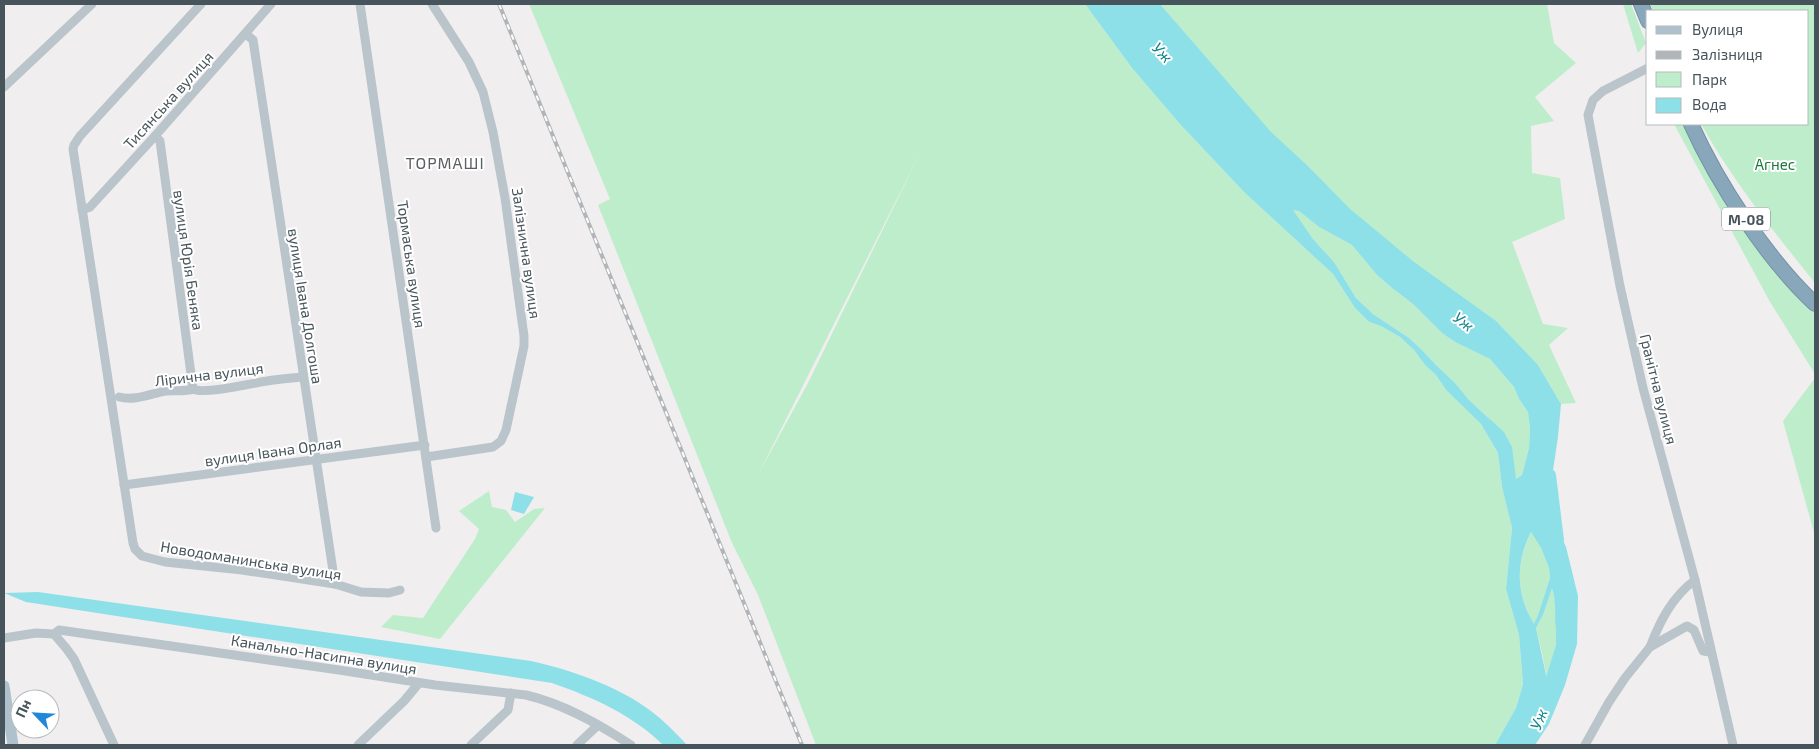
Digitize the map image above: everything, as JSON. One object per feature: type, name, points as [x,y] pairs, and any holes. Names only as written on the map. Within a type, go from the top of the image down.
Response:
[{"type":"highway","points":[[1641,4],[1646,17]]},
{"type":"highway","name":"М-08","points":[[1691,125],[1723,184],[1752,228],[1795,284],[1815,304]]},
{"type":"main road","points":[[4,691],[13,745]]},
{"type":"street","points":[[4,86],[92,4]]},
{"type":"street","points":[[124,485],[73,155],[76,142],[201,4]]},
{"type":"street","name":"Тисянська вулиця","points":[[82,210],[90,207],[272,4]]},
{"type":"street","name":"Тормаська вулиця","points":[[360,4],[436,528]]},
{"type":"street","name":"Залізнична вулиця","points":[[426,457],[493,448],[501,442],[508,421],[524,336],[504,190],[494,132],[484,92],[469,62],[432,4]]},
{"type":"street","name":"вулиця Івана Долгоша","points":[[246,34],[253,40],[335,584]]},
{"type":"street","name":"Гранітна вулиця","points":[[1646,69],[1603,91],[1593,100],[1588,115],[1620,286],[1643,388],[1695,580],[1710,652],[1733,745]]},
{"type":"street","name":"вулиця Юрія Беняка","points":[[155,136],[160,141],[193,389]]},
{"type":"street","name":"Лірична вулиця","points":[[119,397],[136,398],[166,391],[210,390],[270,380],[303,377]]},
{"type":"street","name":"вулиця Івана Орлая","points":[[124,485],[425,445]]},
{"type":"street","name":"Новодоманинська вулиця","points":[[124,485],[132,542],[135,549],[142,556],[165,562],[242,570],[335,584],[361,592],[389,593],[400,590]]},
{"type":"street","points":[[1584,745],[1625,678],[1650,647],[1664,615],[1676,598],[1695,580]]},
{"type":"street","points":[[1650,647],[1687,626],[1694,630],[1703,650],[1710,652]]},
{"type":"street","name":"Канально-Насипна вулиця","points":[[4,638],[36,633],[54,634],[61,630],[419,683],[511,693],[540,698],[598,724],[631,745]]},
{"type":"street","points":[[54,634],[74,659],[114,745]]},
{"type":"street","points":[[358,745],[404,702],[419,683]]},
{"type":"street","points":[[471,745],[508,710],[511,693]]},
{"type":"street","points":[[578,745],[598,724]]},
{"type":"green space","points":[[529,4],[1085,4],[1132,68],[1179,123],[1245,193],[1333,274],[1355,308],[1369,322],[1381,326],[1400,337],[1414,350],[1425,365],[1436,375],[1446,390],[1481,424],[1498,453],[1502,487],[1512,528],[1506,589],[1519,635],[1523,684],[1516,708],[1495,745],[816,745],[758,595],[732,543],[598,205],[610,199]],"holes":[[[919,155],[808,383],[759,473]]]},
{"type":"green space","points":[[1160,4],[1547,4],[1554,43],[1576,63],[1535,97],[1554,121],[1531,126],[1532,173],[1560,178],[1565,219],[1512,242],[1543,324],[1568,328],[1549,345],[1576,403],[1561,404],[1538,365],[1348,208],[1308,166],[1270,132]]},
{"type":"green space","points":[[1623,4],[1631,4],[1646,43],[1638,53]]},
{"type":"green space","name":"Агнес","points":[[1650,4],[1815,4],[1815,283],[1740,186],[1702,125],[1809,125],[1809,10],[1653,10]]},
{"type":"green space","points":[[1675,125],[1684,125],[1696,149],[1773,269],[1815,314],[1815,374],[1770,302]]},
{"type":"green space","points":[[1292,209],[1299,211],[1319,227],[1352,245],[1377,275],[1413,304],[1442,333],[1455,342],[1490,359],[1514,387],[1519,399],[1528,412],[1530,429],[1529,448],[1522,475],[1516,479],[1488,417],[1409,338],[1373,314],[1356,298],[1334,262],[1313,239]]},
{"type":"green space","points":[[1815,378],[1815,536],[1783,421]]},
{"type":"green space","points":[[489,491],[492,507],[506,510],[515,522],[534,509],[545,508],[440,639],[381,627],[393,615],[423,618],[475,539],[479,529],[459,511]]},
{"type":"green space","points":[[1531,532],[1541,548],[1549,568],[1550,578],[1534,625],[1524,600],[1520,579],[1522,557]]},
{"type":"green space","points":[[1552,587],[1556,605],[1556,629],[1561,650],[1560,667],[1555,685],[1549,689],[1536,628],[1543,615]]},
{"type":"water","points":[[1085,4],[1160,4],[1271,132],[1349,208],[1414,262],[1496,321],[1538,365],[1561,404],[1552,477],[1553,516],[1566,547],[1578,596],[1577,644],[1565,685],[1549,724],[1535,745],[1495,745],[1516,708],[1523,684],[1519,635],[1506,589],[1512,528],[1502,487],[1498,453],[1481,424],[1446,390],[1436,375],[1400,337],[1381,326],[1369,322],[1355,308],[1333,274],[1245,193],[1179,123],[1132,68]],"holes":[[[1293,210],[1299,211],[1319,227],[1352,245],[1377,275],[1413,304],[1442,333],[1455,342],[1490,359],[1514,387],[1519,399],[1528,412],[1530,429],[1529,448],[1522,475],[1516,479],[1512,447],[1504,432],[1469,400],[1455,383],[1409,338],[1373,314],[1356,298],[1334,262],[1313,239]],[[1531,532],[1541,548],[1549,568],[1550,578],[1534,624],[1528,613],[1521,590],[1520,567]],[[1552,588],[1556,630],[1561,654],[1557,676],[1549,689],[1536,628],[1543,615]]]},
{"type":"water","points":[[515,492],[534,497],[524,514],[511,510]]},
{"type":"water","points":[[38,592],[531,661],[578,674],[624,694],[656,715],[687,745],[663,745],[639,725],[611,708],[582,694],[552,683],[26,602],[4,593]]},
{"type":"waterway","name":"Уж","points":[[1550,475],[1558,540]]},
{"type":"waterway","name":"Уж","points":[[1544,704],[1562,646],[1562,632]]},
{"type":"railway","points":[[499,4],[802,745]]},
{"type":"district","name":"ТОРМАШІ","points":[[445,162]]}]
